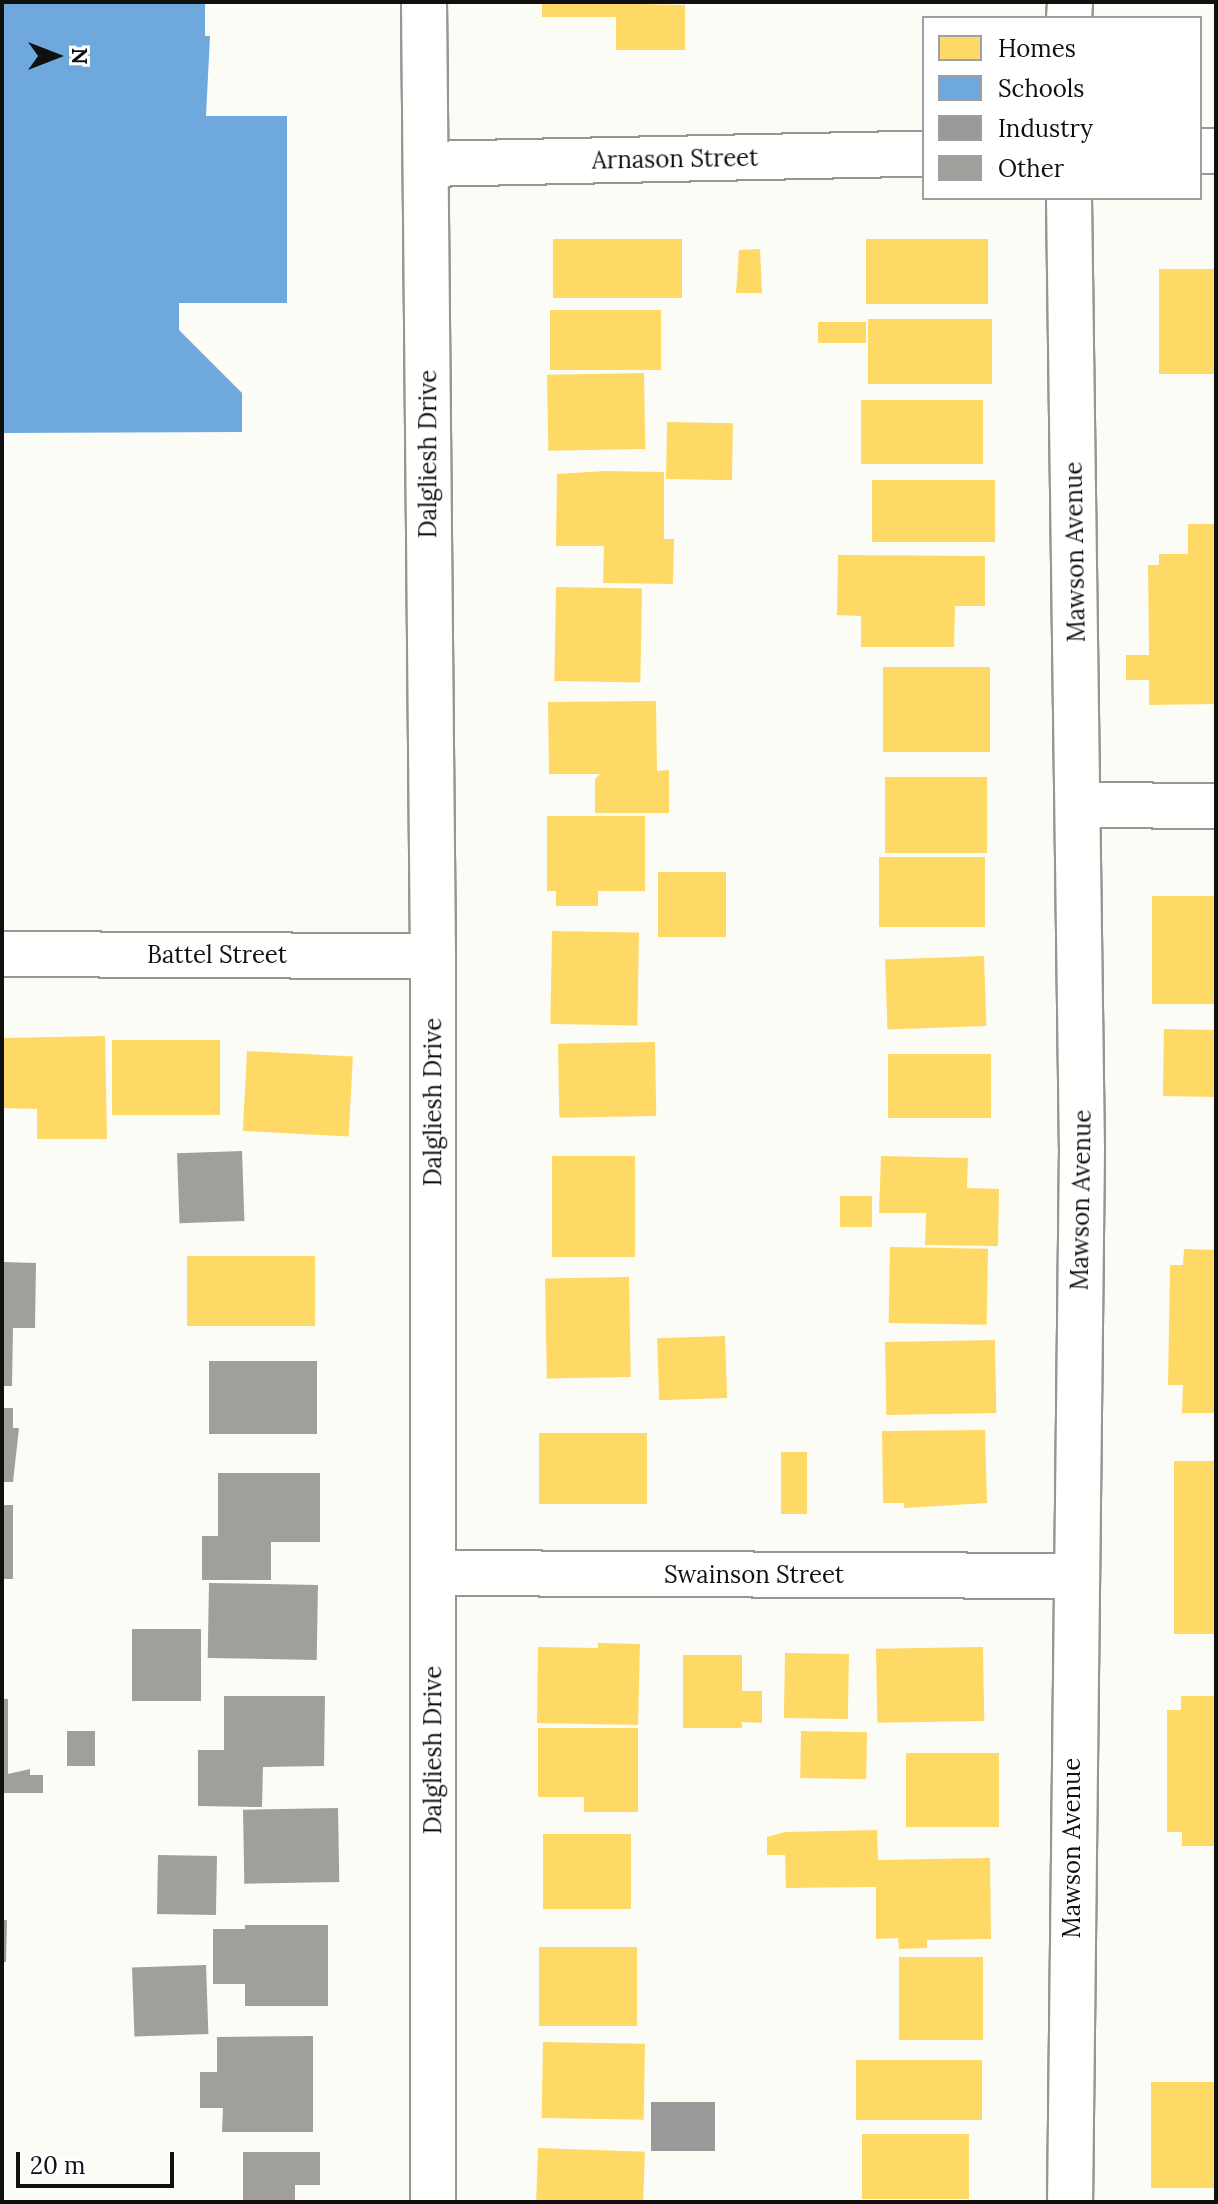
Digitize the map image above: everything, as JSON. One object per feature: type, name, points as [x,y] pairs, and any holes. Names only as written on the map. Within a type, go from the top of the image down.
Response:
[{"type":"street","name":"Dalgliesh Drive","points":[[424,2],[433,956],[433,2202]]},
{"type":"street","name":"Arnason Street","points":[[426,164],[922,154]]},
{"type":"street","name":"Mawson Avenue","points":[[1069,200],[1080,805],[1082,1149],[1074,1576],[1070,2202]]},
{"type":"street","points":[[1080,805],[1216,806]]},
{"type":"street","name":"Battel Street","points":[[2,954],[433,956]]},
{"type":"street","name":"Swainson Street","points":[[433,1573],[1074,1576]]},
{"type":"building: Homes","points":[[542,2],[685,5],[685,50],[616,50],[616,17],[542,17]]},
{"type":"building: Homes","points":[[553,239],[682,239],[682,298],[553,298]]},
{"type":"building: Homes","points":[[866,239],[988,239],[988,304],[866,304]]},
{"type":"building: Homes","points":[[760,249],[762,293],[736,293],[739,250]]},
{"type":"building: Homes","points":[[1159,269],[1216,269],[1216,374],[1159,374]]},
{"type":"building: Homes","points":[[550,310],[661,310],[661,370],[550,370]]},
{"type":"building: Homes","points":[[868,319],[992,319],[992,384],[868,384]]},
{"type":"building: Homes","points":[[818,322],[866,322],[866,343],[818,343]]},
{"type":"building: Homes","points":[[644,373],[645,449],[548,451],[547,375]]},
{"type":"building: Homes","points":[[861,400],[983,400],[983,464],[861,464]]},
{"type":"building: Homes","points":[[667,422],[733,423],[732,480],[666,479]]},
{"type":"building: Homes","points":[[664,472],[664,539],[674,539],[673,584],[603,583],[604,546],[556,546],[557,474]]},
{"type":"building: Homes","points":[[872,480],[995,480],[995,542],[872,542]]},
{"type":"building: Homes","points":[[1188,524],[1216,524],[1216,704],[1149,705],[1149,680],[1126,680],[1126,655],[1149,655],[1148,565],[1159,565],[1159,554],[1188,554]]},
{"type":"building: Homes","points":[[838,555],[985,556],[985,606],[955,606],[954,647],[861,647],[861,616],[837,615]]},
{"type":"building: Homes","points":[[556,587],[642,589],[640,682],[554,681]]},
{"type":"building: Homes","points":[[883,667],[990,667],[990,752],[883,752]]},
{"type":"building: Homes","points":[[656,701],[657,771],[669,770],[669,813],[595,813],[595,779],[600,774],[549,774],[548,702]]},
{"type":"building: Homes","points":[[885,777],[987,777],[987,853],[885,853]]},
{"type":"building: Homes","points":[[547,816],[645,816],[645,891],[598,891],[598,906],[556,906],[556,891],[547,891]]},
{"type":"building: Homes","points":[[879,857],[985,857],[985,927],[879,927]]},
{"type":"building: Homes","points":[[658,872],[726,872],[726,937],[658,937]]},
{"type":"building: Homes","points":[[1152,896],[1216,896],[1216,1004],[1152,1004]]},
{"type":"building: Homes","points":[[552,931],[639,933],[637,1026],[550,1024]]},
{"type":"building: Homes","points":[[984,956],[986,1026],[888,1029],[885,959]]},
{"type":"building: Homes","points":[[1164,1029],[1216,1030],[1215,1097],[1163,1096]]},
{"type":"building: Homes","points":[[105,1036],[107,1139],[37,1139],[37,1109],[2,1108],[2,1038]]},
{"type":"building: Homes","points":[[112,1040],[220,1040],[220,1115],[112,1115]]},
{"type":"building: Homes","points":[[655,1042],[656,1116],[559,1118],[558,1044]]},
{"type":"building: Homes","points":[[247,1051],[353,1057],[349,1136],[243,1131]]},
{"type":"building: Homes","points":[[888,1054],[991,1054],[991,1118],[888,1118]]},
{"type":"building: Homes","points":[[552,1156],[635,1156],[635,1257],[552,1257]]},
{"type":"building: Homes","points":[[881,1156],[968,1158],[967,1188],[999,1189],[998,1246],[925,1245],[926,1213],[879,1213]]},
{"type":"building: Homes","points":[[840,1196],[872,1196],[872,1227],[840,1227]]},
{"type":"building: Homes","points":[[890,1247],[988,1249],[987,1325],[889,1323]]},
{"type":"building: Homes","points":[[1184,1249],[1216,1250],[1216,1413],[1182,1413],[1183,1385],[1168,1385],[1170,1265],[1183,1265]]},
{"type":"building: Homes","points":[[187,1256],[315,1256],[315,1326],[187,1326]]},
{"type":"building: Homes","points":[[629,1277],[631,1377],[547,1378],[545,1278]]},
{"type":"building: Homes","points":[[725,1336],[727,1398],[659,1400],[657,1338]]},
{"type":"building: Homes","points":[[995,1340],[996,1413],[886,1415],[885,1342]]},
{"type":"building: Homes","points":[[985,1430],[987,1503],[904,1508],[904,1503],[883,1503],[882,1431]]},
{"type":"building: Homes","points":[[539,1433],[647,1433],[647,1504],[539,1504]]},
{"type":"building: Homes","points":[[781,1452],[807,1452],[807,1514],[781,1514]]},
{"type":"building: Homes","points":[[1174,1461],[1216,1461],[1216,1634],[1174,1634]]},
{"type":"building: Homes","points":[[598,1643],[640,1644],[638,1725],[537,1723],[538,1647],[598,1648]]},
{"type":"building: Homes","points":[[983,1647],[984,1721],[877,1723],[876,1649]]},
{"type":"building: Homes","points":[[785,1653],[849,1654],[848,1719],[784,1718]]},
{"type":"building: Homes","points":[[683,1655],[742,1655],[742,1691],[762,1691],[762,1723],[742,1722],[742,1728],[683,1728]]},
{"type":"building: Homes","points":[[1181,1696],[1216,1696],[1216,1846],[1182,1846],[1182,1832],[1167,1832],[1167,1710],[1181,1710]]},
{"type":"building: Homes","points":[[538,1728],[638,1728],[638,1812],[584,1812],[584,1797],[538,1797]]},
{"type":"building: Homes","points":[[801,1731],[867,1732],[866,1779],[800,1778]]},
{"type":"building: Homes","points":[[906,1753],[999,1753],[999,1827],[906,1827]]},
{"type":"building: Homes","points":[[877,1830],[878,1860],[990,1858],[991,1939],[927,1940],[927,1948],[899,1949],[898,1938],[876,1939],[876,1887],[786,1888],[785,1855],[767,1855],[767,1837],[785,1832]]},
{"type":"building: Homes","points":[[543,1834],[631,1834],[631,1909],[543,1909]]},
{"type":"building: Homes","points":[[539,1947],[637,1947],[637,2026],[539,2026]]},
{"type":"building: Homes","points":[[899,1957],[983,1957],[983,2040],[899,2040]]},
{"type":"building: Homes","points":[[543,2042],[645,2044],[644,2120],[542,2118]]},
{"type":"building: Homes","points":[[856,2060],[982,2060],[982,2120],[856,2120]]},
{"type":"building: Homes","points":[[1151,2082],[1216,2082],[1216,2188],[1151,2188]]},
{"type":"building: Homes","points":[[862,2134],[969,2134],[969,2199],[862,2199]]},
{"type":"building: Homes","points":[[538,2148],[645,2152],[643,2202],[536,2202]]},
{"type":"building: Schools","points":[[2,2],[205,2],[205,36],[210,36],[206,116],[287,116],[287,303],[179,303],[179,330],[242,393],[242,432],[2,433]]},
{"type":"building: Industry","points":[[651,2102],[715,2102],[715,2151],[651,2151]]},
{"type":"building: Other","points":[[242,1151],[244,1221],[179,1223],[177,1153]]},
{"type":"building: Other","points":[[2,1262],[36,1263],[35,1328],[13,1328],[12,1386],[2,1386]]},
{"type":"building: Other","points":[[209,1361],[317,1361],[317,1434],[209,1434]]},
{"type":"building: Other","points":[[2,1408],[13,1408],[13,1428],[19,1428],[13,1482],[2,1482]]},
{"type":"building: Other","points":[[218,1473],[320,1473],[320,1542],[271,1542],[271,1580],[202,1580],[202,1536],[218,1536]]},
{"type":"building: Other","points":[[2,1505],[13,1505],[13,1579],[2,1579]]},
{"type":"building: Other","points":[[209,1583],[318,1585],[317,1660],[208,1658]]},
{"type":"building: Other","points":[[132,1629],[201,1629],[201,1701],[132,1701]]},
{"type":"building: Other","points":[[224,1696],[325,1696],[324,1766],[263,1767],[262,1807],[198,1806],[198,1750],[224,1750]]},
{"type":"building: Other","points":[[2,1699],[8,1699],[8,1774],[30,1769],[30,1775],[43,1775],[43,1793],[4,1793]]},
{"type":"building: Other","points":[[67,1731],[95,1731],[95,1766],[67,1766]]},
{"type":"building: Other","points":[[338,1808],[339,1882],[244,1884],[243,1810]]},
{"type":"building: Other","points":[[158,1855],[217,1856],[216,1915],[157,1914]]},
{"type":"building: Other","points":[[2,1920],[7,1920],[6,1962],[2,1962]]},
{"type":"building: Other","points":[[245,1925],[328,1925],[328,2006],[245,2006],[245,1984],[213,1984],[213,1929],[245,1929]]},
{"type":"building: Other","points":[[206,1965],[208,2034],[134,2037],[132,1968]]},
{"type":"building: Other","points":[[313,2036],[313,2132],[222,2132],[223,2108],[200,2108],[200,2072],[217,2072],[217,2037]]},
{"type":"building: Other","points":[[243,2152],[320,2152],[320,2185],[295,2185],[295,2202],[243,2202]]}]
